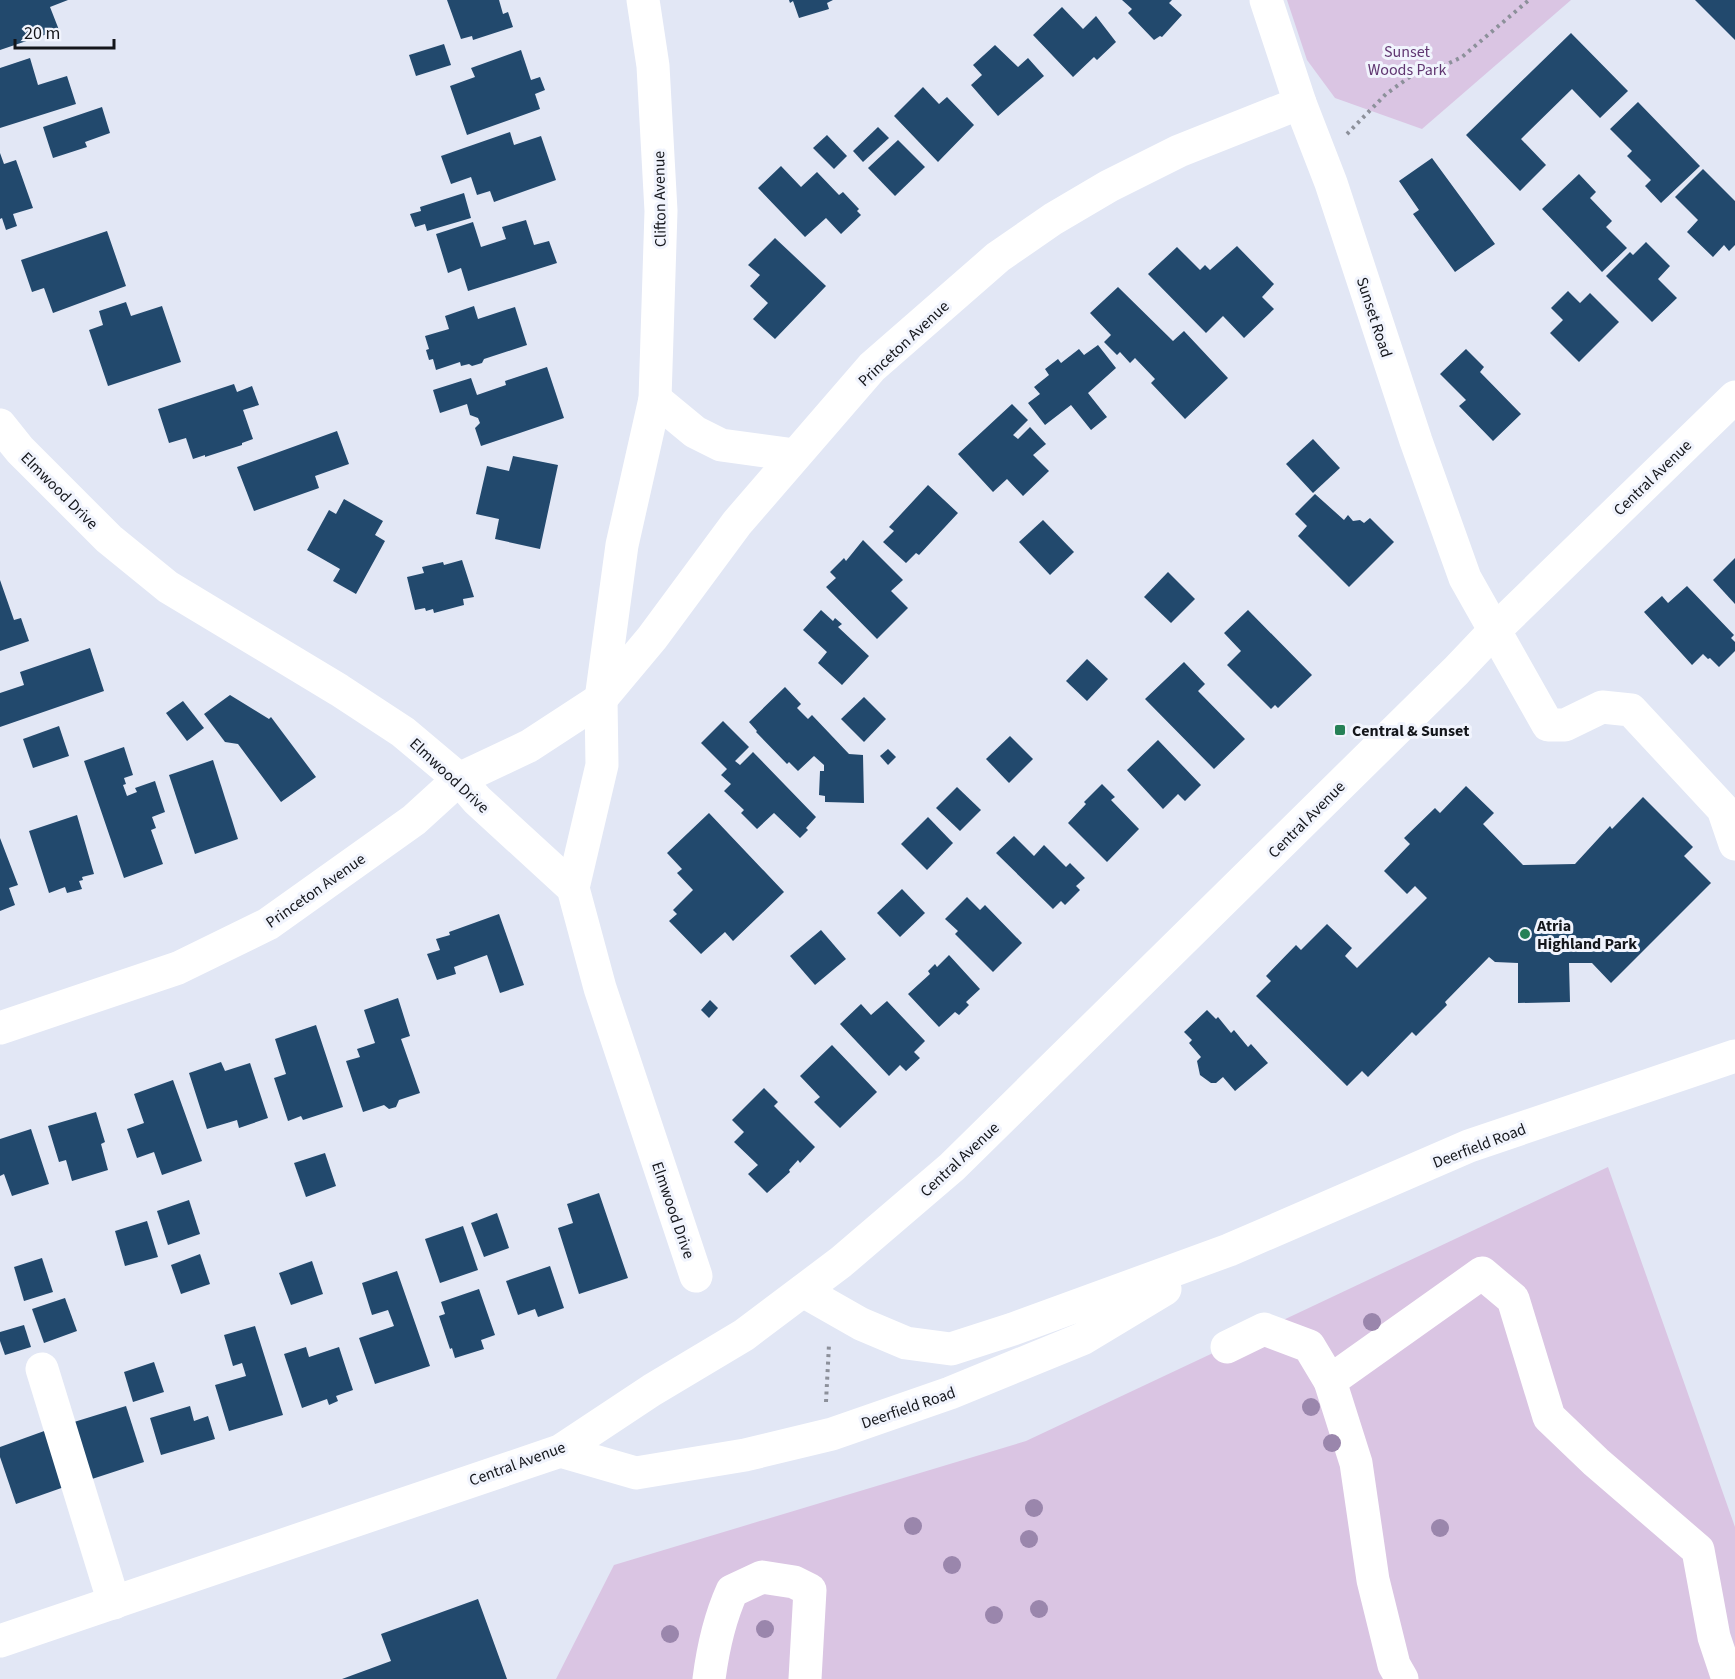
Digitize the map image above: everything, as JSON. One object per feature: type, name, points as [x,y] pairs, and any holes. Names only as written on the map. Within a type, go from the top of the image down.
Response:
[{"type":"street","name":"Clifton Avenue","points":[[601,699],[622,545],[655,399],[662,211],[653,66],[643,0]]},
{"type":"street","name":"Sunset Road","points":[[1266,0],[1300,103],[1331,183],[1416,441],[1465,578],[1548,725],[1565,725],[1602,707],[1631,710],[1722,809],[1735,844]]},
{"type":"street","name":"Princeton Avenue","points":[[0,1028],[178,968],[268,924],[414,820],[459,779],[529,746],[601,699],[652,638],[737,523],[872,367],[998,257],[1053,219],[1109,186],[1179,151],[1300,103]]},
{"type":"street","name":"Central Avenue","points":[[0,1641],[560,1451],[652,1390],[744,1335],[842,1262],[952,1167],[1495,630],[1735,397]]},
{"type":"street","points":[[655,399],[695,432],[721,445],[795,454]]},
{"type":"street","name":"Elmwood Drive","points":[[0,425],[20,450],[109,539],[168,587],[339,690],[403,732],[459,779],[477,800],[573,888],[600,988],[696,1276]]},
{"type":"street","points":[[573,888],[602,765],[601,699]]},
{"type":"street","name":"Deerfield Road","points":[[803,1290],[861,1324],[906,1342],[951,1348],[1013,1329],[1229,1250],[1469,1146],[1735,1056]]},
{"type":"street","name":"Deerfield Road","points":[[560,1451],[636,1473],[745,1455],[832,1434],[950,1394],[1082,1339],[1229,1250]]},
{"type":"street","points":[[1330,1381],[1482,1273],[1513,1299],[1549,1417],[1596,1462],[1698,1550],[1714,1637],[1728,1679]]},
{"type":"street","points":[[1227,1347],[1264,1329],[1309,1346],[1330,1381],[1356,1463],[1373,1580],[1394,1665],[1402,1679]]},
{"type":"street","points":[[42,1369],[114,1603]]},
{"type":"street","points":[[709,1679],[713,1646],[732,1591],[762,1577],[794,1582],[810,1590],[805,1679]]},
{"type":"path","points":[[1346,135],[1386,94],[1415,73],[1441,67],[1462,57],[1529,0]]},
{"type":"path","points":[[826,1410],[828,1346],[832,1336]]},
{"type":"green space","name":"Sunset Woods Park","points":[[1287,0],[1571,0],[1422,129],[1335,98],[1307,60]]},
{"type":"green space","points":[[1608,1167],[1735,1527],[1735,1679],[556,1679],[614,1565],[1026,1441]]},
{"type":"building","points":[[0,0],[68,0],[50,7],[59,30],[0,50]]},
{"type":"building","points":[[447,0],[499,0],[503,14],[508,12],[513,27],[473,40],[472,36],[461,39]]},
{"type":"building","points":[[789,0],[833,0],[827,3],[829,9],[799,18],[793,1],[790,3]]},
{"type":"building","points":[[1122,0],[1172,0],[1169,3],[1182,15],[1162,37],[1154,40],[1128,13],[1132,9]]},
{"type":"building","points":[[1695,0],[1735,0],[1735,40]]},
{"type":"building","points":[[1062,7],[1083,29],[1096,16],[1116,42],[1097,60],[1094,57],[1073,77],[1033,35]]},
{"type":"building","points":[[1571,33],[1628,91],[1600,118],[1572,89],[1521,139],[1546,165],[1520,191],[1466,135]]},
{"type":"building","points":[[444,44],[451,65],[416,76],[409,55]]},
{"type":"building","points":[[995,45],[1018,67],[1028,58],[1044,76],[998,116],[971,85],[982,75],[973,65]]},
{"type":"building","points":[[521,50],[531,80],[540,77],[545,90],[535,94],[540,109],[467,135],[450,86],[475,77],[471,68]]},
{"type":"building","points":[[30,58],[38,85],[67,76],[76,104],[0,128],[0,68]]},
{"type":"building","points":[[923,87],[939,104],[947,97],[974,125],[938,162],[894,116]]},
{"type":"building","points":[[1638,102],[1700,166],[1661,203],[1645,186],[1651,180],[1627,156],[1632,151],[1610,129]]},
{"type":"building","points":[[102,107],[110,133],[85,142],[87,147],[53,158],[43,127]]},
{"type":"building","points":[[878,127],[889,138],[863,162],[853,151]]},
{"type":"building","points":[[510,132],[514,145],[541,136],[556,180],[494,202],[490,191],[477,195],[471,177],[451,184],[441,156]]},
{"type":"building","points":[[827,135],[847,156],[834,169],[813,148]]},
{"type":"building","points":[[898,140],[925,167],[895,196],[868,168]]},
{"type":"building","points":[[0,153],[4,164],[16,160],[33,208],[13,214],[17,226],[6,230],[2,218],[0,219]]},
{"type":"building","points":[[1432,158],[1495,244],[1455,272],[1413,214],[1419,210],[1399,181]]},
{"type":"building","points":[[781,166],[801,187],[817,172],[839,195],[843,192],[859,209],[857,211],[861,215],[841,234],[826,218],[805,237],[758,188]]},
{"type":"building","points":[[1703,169],[1735,201],[1735,245],[1729,251],[1724,245],[1713,257],[1687,232],[1698,220],[1675,197]]},
{"type":"building","points":[[1579,174],[1596,192],[1590,198],[1612,221],[1606,227],[1627,248],[1602,272],[1542,209]]},
{"type":"building","points":[[464,193],[471,218],[427,231],[425,224],[415,227],[410,214],[421,211],[420,207]]},
{"type":"building","points":[[526,220],[534,245],[549,241],[557,263],[468,291],[461,268],[448,273],[436,234],[473,222],[481,247],[506,239],[502,227]]},
{"type":"building","points":[[107,231],[126,286],[53,313],[44,288],[32,292],[21,260]]},
{"type":"building","points":[[775,238],[826,286],[775,339],[753,319],[768,303],[750,286],[760,275],[748,265]]},
{"type":"building","points":[[1646,242],[1670,266],[1658,279],[1677,298],[1652,322],[1606,276],[1630,252],[1633,255]]},
{"type":"building","points":[[1237,246],[1274,284],[1262,297],[1274,309],[1244,338],[1223,316],[1206,333],[1148,274],[1177,247],[1200,270],[1205,265],[1210,270]]},
{"type":"building","points":[[1118,287],[1173,341],[1184,331],[1228,378],[1185,419],[1151,383],[1155,379],[1135,358],[1130,363],[1120,352],[1117,355],[1104,342],[1111,335],[1090,313]]},
{"type":"building","points":[[1568,291],[1580,303],[1590,293],[1619,322],[1579,362],[1550,333],[1563,320],[1551,308]]},
{"type":"building","points":[[126,302],[131,316],[162,306],[181,362],[108,386],[89,330],[103,325],[99,311]]},
{"type":"building","points":[[474,306],[478,319],[515,307],[527,345],[484,359],[482,363],[472,366],[469,364],[461,366],[460,362],[436,370],[433,359],[429,360],[426,350],[429,349],[425,336],[449,329],[445,316]]},
{"type":"building","points":[[1098,345],[1116,368],[1088,393],[1107,417],[1091,430],[1071,405],[1045,425],[1028,403],[1040,394],[1034,387],[1049,375],[1045,369],[1058,359],[1061,363],[1079,349],[1084,355]]},
{"type":"building","points":[[1466,349],[1484,367],[1480,372],[1521,414],[1493,441],[1459,406],[1466,400],[1440,374]]},
{"type":"building","points":[[547,367],[564,418],[481,446],[475,428],[480,423],[478,418],[470,415],[467,404],[440,413],[433,390],[471,378],[477,395],[506,385],[505,381]]},
{"type":"building","points":[[234,384],[237,392],[252,386],[259,405],[243,410],[253,439],[242,445],[193,459],[186,438],[169,443],[158,409]]},
{"type":"building","points":[[1012,404],[1028,420],[1013,435],[1018,439],[1030,427],[1046,444],[1033,455],[1049,471],[1023,496],[1007,479],[993,492],[958,454]]},
{"type":"building","points":[[337,431],[349,464],[315,476],[319,488],[254,511],[237,467]]},
{"type":"building","points":[[1313,439],[1340,468],[1313,493],[1286,464]]},
{"type":"building","points":[[513,456],[558,465],[540,549],[495,539],[499,519],[476,514],[487,466],[509,471]]},
{"type":"building","points":[[928,485],[958,513],[919,555],[916,553],[906,563],[883,542],[894,531],[889,527]]},
{"type":"building","points":[[1315,494],[1344,520],[1348,515],[1353,521],[1360,520],[1364,523],[1370,518],[1394,542],[1349,587],[1298,536],[1307,526],[1295,514]]},
{"type":"building","points":[[344,499],[383,521],[375,535],[385,541],[356,594],[333,581],[340,569],[307,550],[329,510],[336,514]]},
{"type":"building","points":[[1043,520],[1074,552],[1050,575],[1019,542]]},
{"type":"building","points":[[863,540],[903,580],[891,591],[908,608],[877,639],[826,587],[836,578],[830,572],[844,558],[846,561]]},
{"type":"building","points":[[1735,558],[1735,604],[1713,580]]},
{"type":"building","points":[[462,560],[474,597],[463,599],[464,605],[434,613],[433,609],[415,610],[407,577],[424,573],[422,567],[443,562],[444,565]]},
{"type":"building","points":[[1168,572],[1195,599],[1171,623],[1144,597]]},
{"type":"building","points":[[0,580],[14,620],[21,618],[29,641],[0,651]]},
{"type":"building","points":[[1687,586],[1734,635],[1731,638],[1735,642],[1735,651],[1719,667],[1703,654],[1692,665],[1644,612],[1662,596],[1668,603]]},
{"type":"building","points":[[821,610],[833,621],[835,618],[842,624],[838,627],[869,656],[842,685],[818,663],[827,652],[803,630]]},
{"type":"building","points":[[1248,610],[1312,675],[1278,708],[1275,705],[1271,709],[1227,665],[1241,651],[1224,633]]},
{"type":"building","points":[[90,648],[104,691],[0,727],[0,693],[24,685],[20,672]]},
{"type":"building","points":[[1087,659],[1108,679],[1087,701],[1066,681]]},
{"type":"building","points":[[1184,662],[1205,684],[1198,691],[1245,739],[1214,769],[1145,699]]},
{"type":"building","points":[[785,687],[801,704],[797,708],[808,719],[812,715],[849,754],[863,755],[864,803],[825,802],[825,796],[819,795],[820,771],[824,771],[824,765],[814,756],[798,771],[789,762],[787,764],[749,722]]},
{"type":"building","points":[[230,695],[269,719],[271,717],[316,777],[281,802],[238,744],[225,742],[204,714]]},
{"type":"building","points":[[864,697],[886,719],[864,742],[841,719]]},
{"type":"building","points":[[183,701],[204,728],[187,741],[166,713]]},
{"type":"building","points":[[723,721],[749,747],[735,761],[740,765],[753,752],[816,817],[800,838],[774,813],[757,829],[741,813],[744,810],[724,791],[731,784],[721,775],[727,769],[701,743]]},
{"type":"building","points":[[59,726],[69,756],[33,768],[23,739]]},
{"type":"building","points":[[1010,736],[1033,759],[1009,783],[986,759]]},
{"type":"building","points":[[1158,740],[1201,785],[1185,801],[1178,794],[1163,809],[1127,770]]},
{"type":"building","points":[[124,747],[133,775],[124,778],[126,784],[123,785],[127,796],[137,792],[135,788],[155,781],[165,812],[152,817],[156,828],[151,830],[163,864],[124,878],[84,761]]},
{"type":"building","points":[[888,749],[896,757],[888,765],[880,756]]},
{"type":"building","points":[[213,760],[238,839],[195,854],[169,775]]},
{"type":"building","points":[[1102,784],[1115,797],[1111,800],[1139,829],[1107,862],[1068,823]]},
{"type":"building","name":"Atria Highland Park","points":[[1466,786],[1494,813],[1483,824],[1523,865],[1575,864],[1610,826],[1612,829],[1643,797],[1693,847],[1684,856],[1711,883],[1611,983],[1592,963],[1569,963],[1570,1002],[1518,1003],[1518,963],[1495,962],[1489,957],[1416,1036],[1412,1032],[1368,1077],[1362,1071],[1347,1086],[1256,996],[1271,981],[1266,976],[1296,945],[1301,950],[1327,924],[1352,948],[1345,956],[1357,968],[1427,898],[1415,886],[1407,894],[1384,871],[1410,844],[1404,838],[1435,808],[1440,813]]},
{"type":"building","points":[[957,787],[981,810],[960,831],[936,808]]},
{"type":"building","points":[[709,813],[784,892],[733,941],[725,932],[701,954],[669,921],[677,914],[673,910],[693,890],[677,873],[682,869],[667,853]]},
{"type":"building","points":[[77,815],[94,874],[82,877],[83,880],[79,881],[82,889],[67,893],[65,887],[49,893],[29,831]]},
{"type":"building","points":[[928,817],[953,843],[927,870],[901,844]]},
{"type":"building","points":[[1014,836],[1034,856],[1044,845],[1066,867],[1070,863],[1085,878],[1076,886],[1080,890],[1065,905],[1061,901],[1053,909],[996,853]]},
{"type":"building","points":[[0,838],[18,885],[9,888],[15,905],[0,911]]},
{"type":"building","points":[[902,889],[925,913],[900,937],[877,913]]},
{"type":"building","points":[[967,897],[980,910],[985,905],[1022,943],[993,972],[955,934],[958,931],[945,919]]},
{"type":"building","points":[[499,914],[524,985],[500,993],[487,955],[454,967],[456,974],[437,980],[427,954],[440,950],[436,939]]},
{"type":"building","points":[[821,930],[846,959],[815,985],[790,956]]},
{"type":"building","points":[[949,955],[980,989],[966,1002],[969,1005],[959,1015],[955,1012],[939,1027],[908,994],[930,974],[928,971],[935,964],[937,967]]},
{"type":"building","points":[[398,998],[410,1036],[401,1039],[420,1093],[399,1100],[396,1107],[389,1109],[384,1105],[363,1112],[346,1061],[360,1057],[357,1049],[375,1043],[364,1010]]},
{"type":"building","points":[[710,1000],[718,1008],[709,1018],[701,1010]]},
{"type":"building","points":[[887,1001],[925,1041],[914,1052],[920,1058],[906,1071],[900,1065],[889,1076],[840,1024],[861,1004],[871,1015]]},
{"type":"building","points":[[1207,1010],[1216,1019],[1218,1017],[1231,1033],[1234,1030],[1248,1047],[1251,1044],[1268,1063],[1235,1091],[1223,1077],[1216,1083],[1211,1083],[1200,1075],[1197,1061],[1201,1057],[1189,1043],[1192,1040],[1184,1032]]},
{"type":"building","points":[[316,1025],[343,1107],[303,1120],[301,1116],[288,1121],[274,1078],[286,1074],[275,1039]]},
{"type":"building","points":[[832,1045],[877,1092],[840,1128],[814,1102],[820,1097],[800,1076]]},
{"type":"building","points":[[221,1062],[225,1071],[250,1063],[268,1118],[239,1128],[237,1120],[207,1129],[189,1073]]},
{"type":"building","points":[[173,1080],[202,1161],[162,1175],[154,1152],[137,1158],[127,1129],[144,1123],[134,1094]]},
{"type":"building","points":[[764,1088],[778,1102],[774,1106],[815,1147],[800,1163],[798,1160],[789,1170],[790,1172],[767,1193],[748,1174],[758,1165],[734,1142],[744,1132],[732,1120]]},
{"type":"building","points":[[96,1112],[105,1142],[101,1144],[108,1170],[72,1181],[66,1160],[59,1162],[48,1126]]},
{"type":"building","points":[[31,1129],[49,1184],[12,1196],[4,1174],[0,1176],[0,1139]]},
{"type":"building","points":[[325,1153],[336,1186],[306,1197],[294,1163]]},
{"type":"building","points":[[599,1193],[628,1278],[579,1294],[558,1228],[573,1223],[567,1204]]},
{"type":"building","points":[[189,1200],[200,1234],[168,1245],[157,1211]]},
{"type":"building","points":[[497,1213],[509,1248],[484,1257],[471,1223]]},
{"type":"building","points":[[147,1221],[158,1257],[125,1266],[115,1231]]},
{"type":"building","points":[[463,1226],[478,1270],[440,1283],[425,1239]]},
{"type":"building","points":[[200,1254],[210,1284],[181,1294],[171,1265]]},
{"type":"building","points":[[42,1258],[53,1292],[24,1301],[14,1267]]},
{"type":"building","points":[[312,1261],[323,1294],[291,1305],[279,1273]]},
{"type":"building","points":[[550,1266],[564,1308],[538,1317],[535,1309],[518,1315],[506,1281]]},
{"type":"building","points":[[397,1271],[430,1366],[375,1384],[359,1338],[394,1326],[388,1310],[372,1315],[362,1283]]},
{"type":"building","points":[[479,1289],[495,1335],[481,1340],[484,1349],[455,1358],[439,1316],[445,1314],[441,1302]]},
{"type":"building","points":[[65,1298],[77,1331],[44,1343],[32,1309]]},
{"type":"building","points":[[24,1325],[31,1347],[5,1355],[0,1341],[0,1332]]},
{"type":"building","points":[[255,1326],[283,1415],[229,1431],[215,1385],[246,1376],[242,1363],[233,1366],[224,1335]]},
{"type":"building","points":[[306,1347],[309,1357],[339,1347],[353,1390],[336,1396],[338,1401],[329,1405],[327,1399],[302,1408],[284,1354]]},
{"type":"building","points":[[154,1362],[164,1392],[133,1402],[124,1372]]},
{"type":"building","points":[[126,1406],[144,1462],[92,1479],[74,1422]]},
{"type":"building","points":[[190,1406],[194,1421],[208,1416],[215,1439],[161,1455],[150,1418]]},
{"type":"building","points":[[47,1430],[67,1486],[16,1504],[0,1457],[0,1447]]},
{"type":"building","points":[[478,1599],[507,1679],[342,1679],[391,1661],[381,1634]]},
{"type":"place","name":"Central & Sunset","points":[[1340,730]]},
{"type":"place","name":"Atria Highland Park","points":[[1525,934]]}]
